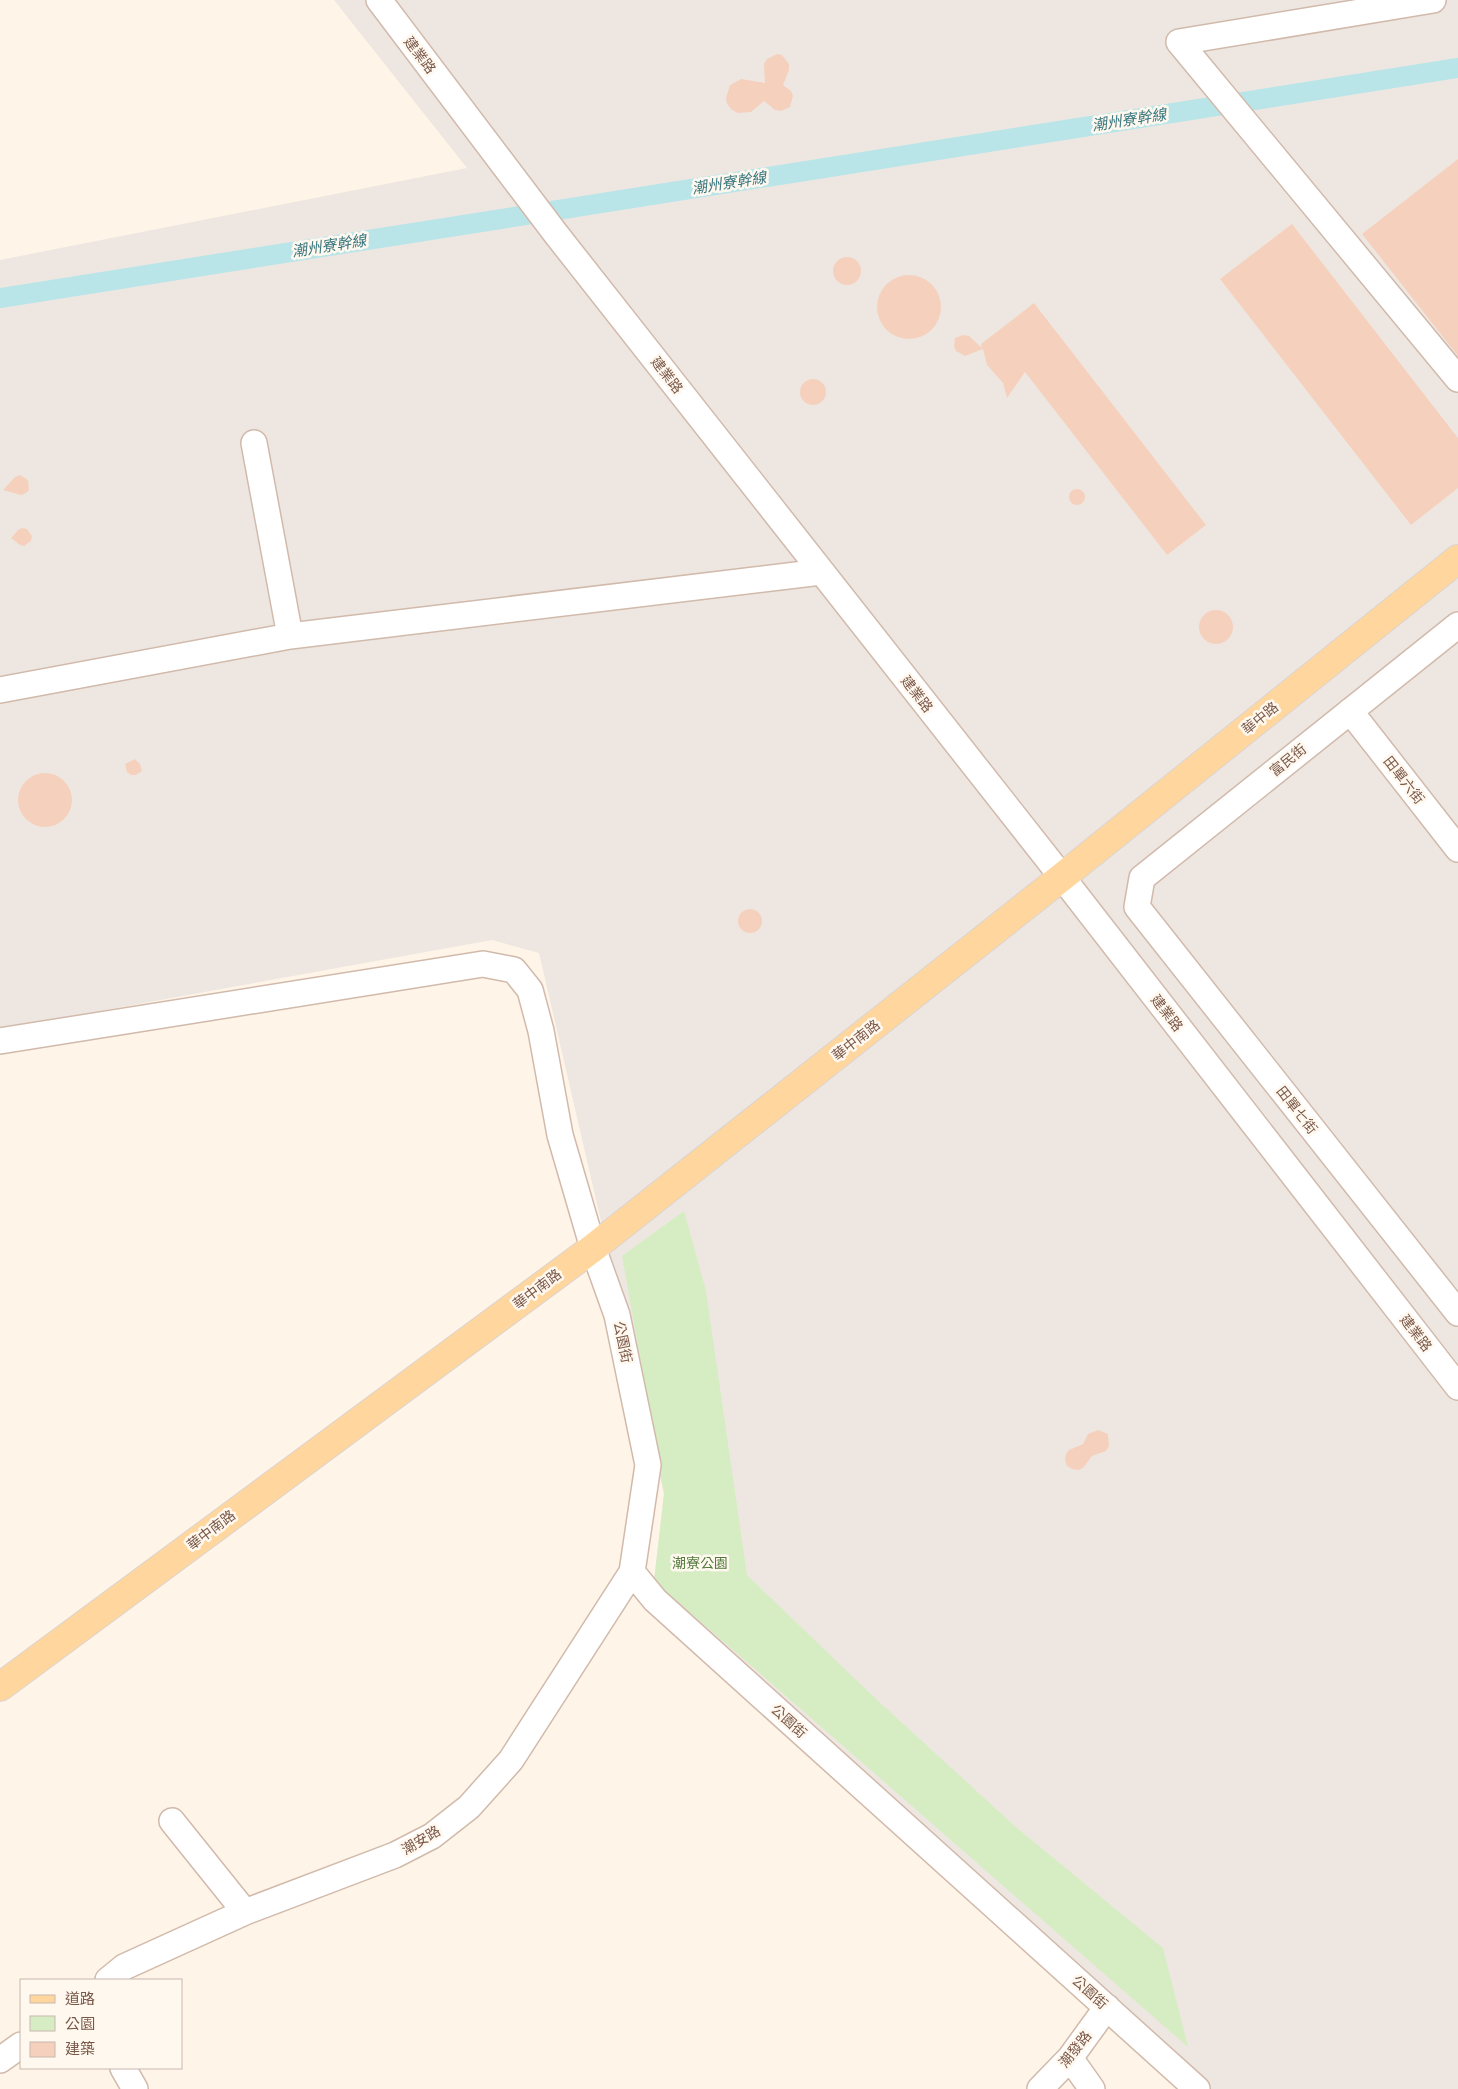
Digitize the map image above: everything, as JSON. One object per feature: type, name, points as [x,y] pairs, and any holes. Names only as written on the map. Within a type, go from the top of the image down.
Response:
[{"type":"main road","name":"華中路","points":[[1062,877],[1458,559]]},
{"type":"main road","name":"華中南路","points":[[0,1687],[593,1248],[1062,877]]},
{"type":"street","name":"建業路","points":[[378,0],[556,234],[1062,877],[1458,1386]]},
{"type":"street","points":[[1433,0],[1179,42],[1458,379]]},
{"type":"street","points":[[254,443],[290,636]]},
{"type":"street","points":[[0,690],[290,636],[821,572]]},
{"type":"street","name":"富民街","points":[[1137,907],[1142,878],[1458,625]]},
{"type":"street","name":"田單六街","points":[[1350,711],[1458,849]]},
{"type":"street","name":"田單七街","points":[[1137,907],[1458,1313]]},
{"type":"street","name":"公園街","points":[[0,1041],[483,964],[514,970],[530,990],[541,1031],[560,1135],[593,1248],[617,1314],[648,1466],[632,1572],[655,1600],[1197,2089]]},
{"type":"street","name":"潮安路","points":[[109,1979],[124,1967],[245,1912],[395,1855],[432,1836],[469,1807],[511,1760],[632,1572]]},
{"type":"street","points":[[172,1821],[245,1912]]},
{"type":"street","name":"潮發路","points":[[1040,2089],[1070,2058],[1107,2007]]},
{"type":"street","points":[[0,2060],[20,2046]]},
{"type":"street","points":[[1070,2058],[1092,2089]]},
{"type":"street","points":[[124,2069],[135,2089]]},
{"type":"shaded area","points":[[334,0],[1458,0],[1458,2089],[1198,2089],[654,1581],[664,1494],[539,953],[492,940],[0,1029],[0,260],[467,168]]},
{"type":"green space","name":"潮寮公園","points":[[684,1211],[706,1291],[747,1575],[876,1699],[1017,1828],[1163,1948],[1188,2047],[654,1581],[664,1494],[622,1256]]},
{"type":"building","points":[[777,54],[782,55],[789,64],[789,70],[783,85],[791,91],[793,96],[790,107],[781,111],[775,110],[764,101],[751,112],[738,113],[732,110],[727,104],[726,98],[730,85],[741,79],[765,83],[764,64],[767,59]]},
{"type":"building","points":[[1458,159],[1458,356],[1362,234]]},
{"type":"building","points":[[1292,224],[1458,438],[1458,488],[1411,525],[1220,279]]},
{"type":"building","points":[[847,257],[857,261],[861,271],[857,281],[847,285],[837,281],[833,271],[837,261]]},
{"type":"building","points":[[903,275],[915,275],[932,284],[939,295],[941,307],[939,319],[932,330],[915,339],[903,339],[891,334],[882,325],[877,313],[877,301],[882,289],[891,280]]},
{"type":"building","points":[[1034,303],[1206,525],[1167,555],[1025,372],[1007,398],[1003,383],[987,365],[983,349],[965,356],[956,351],[954,346],[955,338],[963,335],[969,336],[982,348],[981,344]]},
{"type":"building","points":[[813,379],[822,383],[826,392],[822,401],[813,405],[804,401],[800,392],[804,383]]},
{"type":"building","points":[[20,475],[28,480],[29,490],[26,493],[21,495],[3,490],[15,477]]},
{"type":"building","points":[[1077,489],[1083,491],[1085,497],[1083,503],[1077,505],[1071,503],[1069,497],[1071,491]]},
{"type":"building","points":[[22,528],[27,529],[32,536],[31,541],[24,546],[11,538]]},
{"type":"building","points":[[1216,610],[1223,611],[1228,615],[1232,620],[1232,634],[1228,639],[1223,643],[1216,644],[1209,643],[1204,639],[1200,634],[1199,627],[1200,620],[1204,615],[1209,611]]},
{"type":"building","points":[[135,759],[140,764],[142,771],[136,775],[131,775],[127,772],[125,764]]},
{"type":"building","points":[[40,773],[50,773],[60,777],[68,785],[72,800],[68,815],[60,823],[50,827],[40,827],[30,823],[22,815],[18,805],[18,795],[22,785],[30,777]]},
{"type":"building","points":[[750,909],[755,910],[761,916],[761,926],[755,932],[750,933],[745,932],[739,926],[738,921],[739,916],[745,910]]},
{"type":"building","points":[[1098,1430],[1108,1434],[1109,1446],[1106,1451],[1092,1456],[1083,1468],[1078,1470],[1067,1466],[1065,1460],[1069,1450],[1083,1444],[1088,1434]]},
{"type":"waterway","name":"潮州寮幹線","points":[[0,298],[1458,68]]}]
